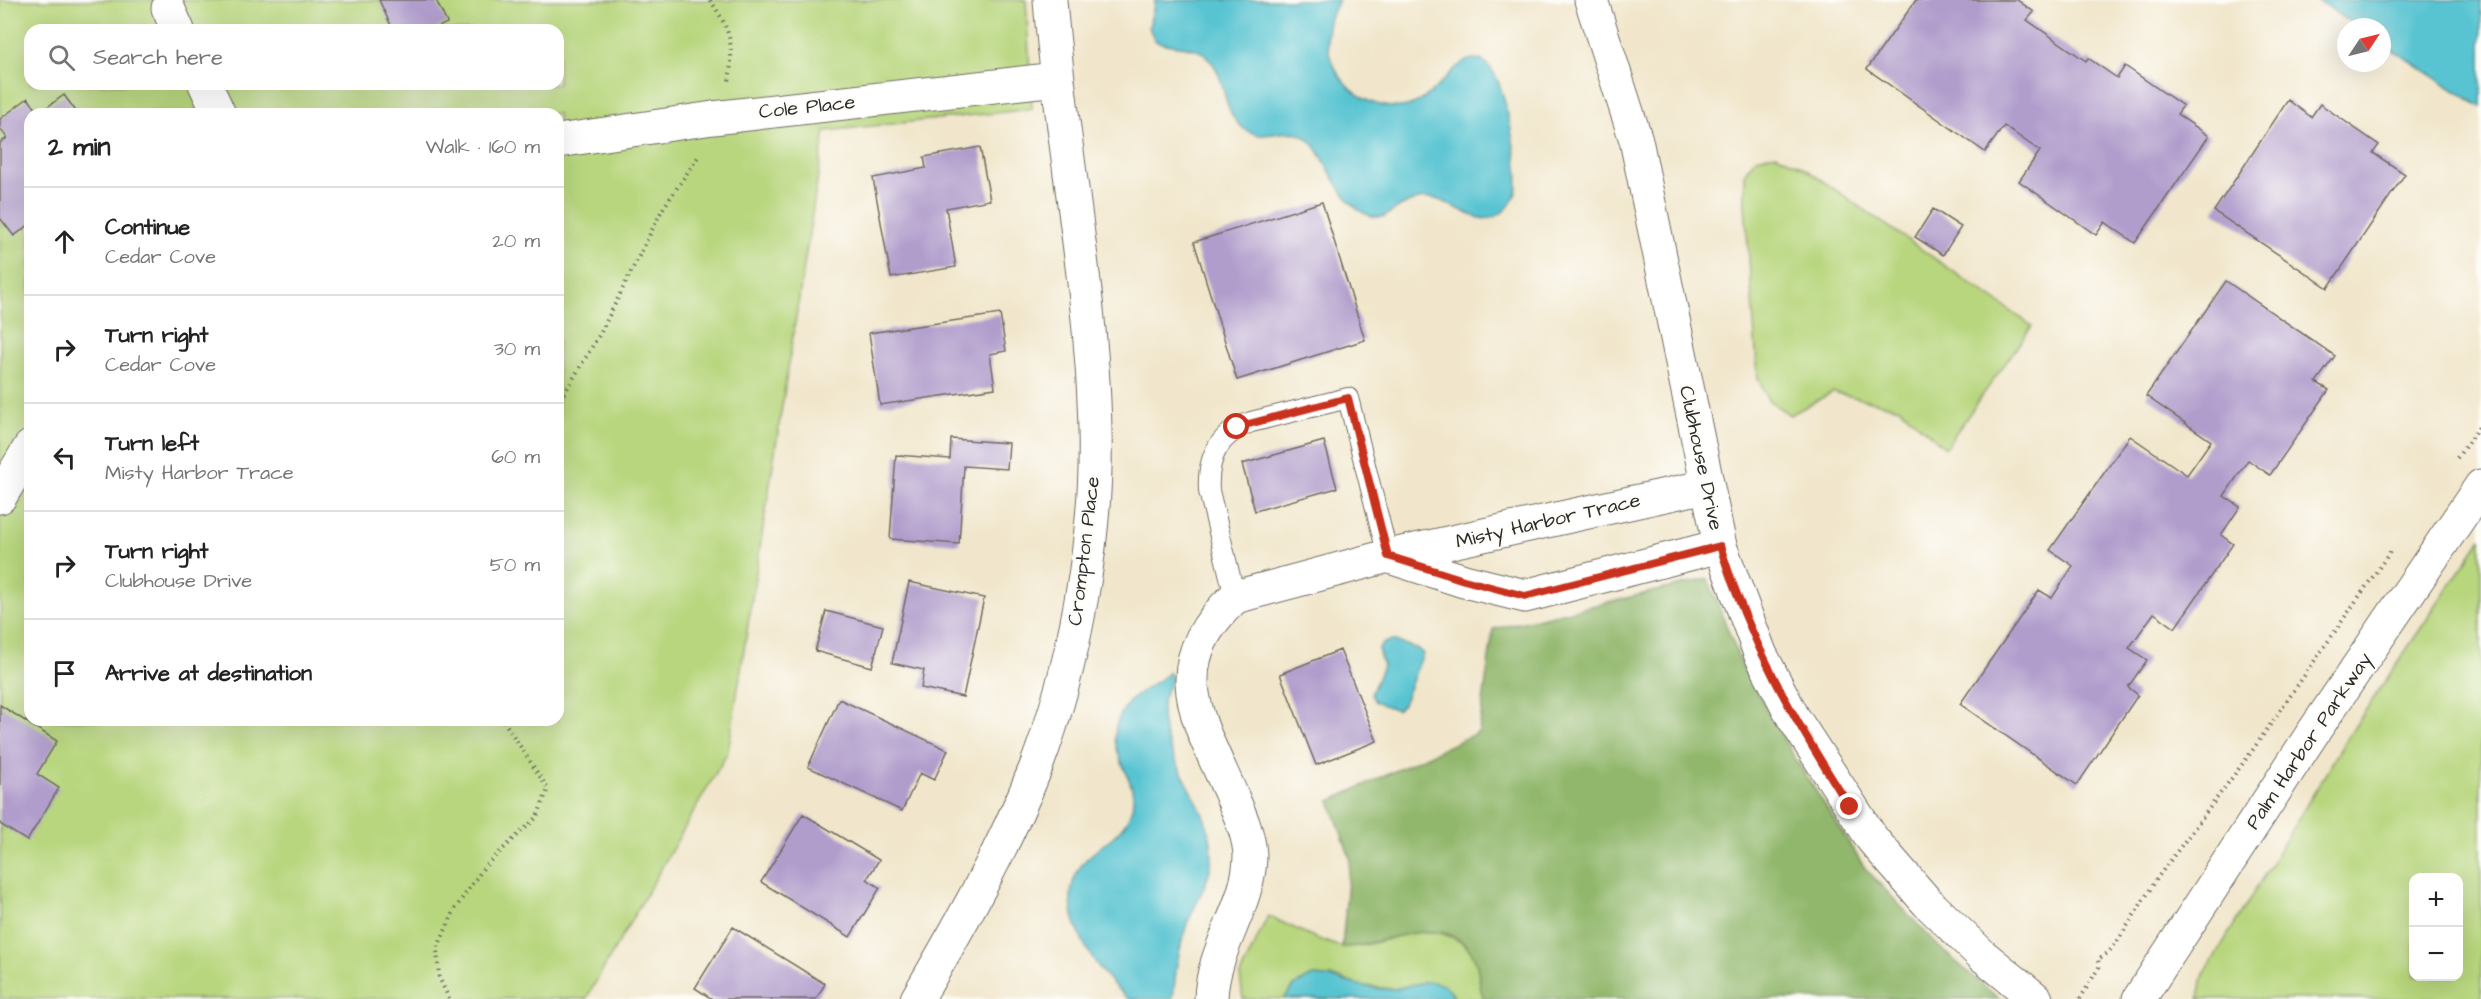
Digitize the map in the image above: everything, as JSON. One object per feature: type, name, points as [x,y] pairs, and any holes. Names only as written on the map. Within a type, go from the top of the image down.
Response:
[{"type":"street","name":"Crompton Place","points":[[917,999],[986,875],[1036,766],[1060,695],[1085,572],[1093,505],[1095,420],[1083,288],[1056,79],[1050,0]]},
{"type":"street","name":"Clubhouse Drive","points":[[1592,0],[1636,140],[1720,546],[1743,615],[1775,685],[1850,807],[1874,840],[1927,903],[1982,955],[2036,999]]},
{"type":"street","name":"Cole Place","points":[[564,140],[713,118],[1056,79]]},
{"type":"street","points":[[208,90],[216,108]]},
{"type":"street","points":[[0,497],[24,457]]},
{"type":"street","name":"Misty Harbor Trace","points":[[1235,597],[1388,556],[1707,486]]},
{"type":"street","name":"Palm Harbor Parkway","points":[[2139,999],[2312,734],[2481,486]]},
{"type":"street","name":"Misty Harbor Trace","points":[[1388,556],[1525,596],[1720,546]]},
{"type":"street","points":[[1211,999],[1214,971],[1246,884],[1250,852],[1239,813],[1195,709],[1192,697],[1192,671],[1199,647],[1212,623],[1235,597]]},
{"type":"lane","points":[[1235,597],[1209,491],[1208,474],[1216,446],[1237,427],[1251,422],[1348,398],[1388,556]]},
{"type":"path","points":[[564,394],[601,332],[662,210],[702,151],[713,118],[728,89],[732,57],[726,23],[711,0]]},
{"type":"path","points":[[2454,463],[2481,424]]},
{"type":"path","points":[[2080,999],[2099,967],[2098,959],[2108,953],[2119,939],[2158,877],[2253,751],[2393,548]]},
{"type":"path","points":[[449,999],[439,977],[437,949],[455,909],[484,867],[537,817],[548,789],[507,726]]},
{"type":"green space","points":[[0,0],[1026,0],[1032,109],[825,131],[728,752],[586,999],[0,999]]},
{"type":"green space","points":[[1776,154],[1801,166],[2032,326],[1945,448],[1900,408],[1833,392],[1790,415],[1768,400],[1758,378],[1745,206],[1745,172],[1756,158]]},
{"type":"green space","points":[[2481,539],[2481,999],[2199,999],[2203,976],[2349,735]]},
{"type":"green space","points":[[1708,579],[1743,668],[1796,760],[1865,868],[1939,947],[1999,999],[1484,999],[1475,959],[1464,943],[1449,934],[1414,933],[1358,946],[1342,947],[1350,858],[1330,801],[1479,732],[1493,629]]},
{"type":"green space","points":[[1268,916],[1319,939],[1345,947],[1360,946],[1417,932],[1445,935],[1460,942],[1472,954],[1477,964],[1484,999],[1455,999],[1452,992],[1424,982],[1393,989],[1355,985],[1341,978],[1313,976],[1295,985],[1284,999],[1243,999],[1240,975]]},
{"type":"water","points":[[1155,0],[1339,0],[1330,18],[1327,37],[1330,55],[1337,72],[1349,87],[1364,98],[1381,105],[1401,107],[1414,104],[1426,97],[1463,62],[1472,59],[1482,61],[1489,67],[1501,88],[1508,116],[1518,178],[1512,201],[1500,214],[1491,218],[1474,216],[1447,203],[1429,198],[1410,202],[1383,217],[1370,216],[1359,210],[1341,191],[1321,155],[1305,137],[1288,132],[1261,135],[1243,128],[1230,112],[1218,73],[1206,56],[1194,49],[1154,40],[1149,27]]},
{"type":"water","points":[[2317,0],[2481,0],[2481,107],[2391,49],[2391,18],[2344,18]]},
{"type":"water","points":[[1392,640],[1418,649],[1423,654],[1403,704],[1397,710],[1375,702],[1371,694],[1383,666],[1378,649],[1382,644]]},
{"type":"water","points":[[1169,672],[1172,678],[1162,704],[1164,727],[1177,763],[1204,817],[1210,835],[1211,863],[1206,882],[1183,936],[1173,999],[1128,999],[1102,972],[1090,955],[1080,936],[1071,898],[1074,880],[1083,863],[1121,829],[1130,814],[1133,800],[1131,787],[1117,750],[1115,736],[1117,722],[1130,701]]},
{"type":"water","points":[[1313,976],[1382,989],[1397,989],[1423,982],[1434,982],[1447,988],[1455,999],[1284,999],[1295,985]]},
{"type":"building","points":[[379,0],[436,0],[447,23],[445,24],[390,24]]},
{"type":"building","points":[[1916,0],[2017,0],[2034,12],[2027,20],[2086,61],[2088,58],[2117,78],[2125,66],[2183,106],[2177,114],[2209,136],[2135,243],[2105,222],[2096,235],[2019,181],[2040,151],[2004,126],[1985,152],[1867,69]]},
{"type":"building","points":[[64,95],[74,108],[46,108]]},
{"type":"building","points":[[28,98],[35,108],[24,108],[24,228],[14,236],[0,218],[0,143],[7,138],[0,128],[0,119]]},
{"type":"building","points":[[2288,100],[2311,117],[2320,104],[2379,145],[2373,153],[2405,174],[2328,288],[2214,211]]},
{"type":"building","points":[[980,147],[990,200],[946,208],[956,267],[891,278],[873,178],[926,168],[924,157]]},
{"type":"building","points":[[1322,202],[1365,340],[1237,380],[1194,242]]},
{"type":"building","points":[[1933,209],[1961,227],[1943,255],[1915,237]]},
{"type":"building","points":[[2226,281],[2335,356],[2316,382],[2329,390],[2270,475],[2248,460],[2224,496],[2240,507],[2221,535],[2233,544],[2175,628],[2154,613],[2129,648],[2147,660],[2128,687],[2138,695],[2077,785],[1960,704],[2039,590],[2052,598],[2073,566],[2050,550],[2130,436],[2187,475],[2211,441],[2146,396]]},
{"type":"building","points":[[1000,314],[1006,351],[990,354],[995,388],[880,405],[869,333]]},
{"type":"building","points":[[951,439],[1009,443],[1007,469],[964,466],[959,544],[890,539],[896,455],[950,459]]},
{"type":"building","points":[[1324,441],[1337,488],[1255,511],[1242,464]]},
{"type":"building","points":[[909,582],[984,598],[963,697],[921,688],[924,670],[892,663]]},
{"type":"building","points":[[826,611],[883,626],[872,667],[815,651]]},
{"type":"building","points":[[1340,650],[1377,741],[1316,765],[1280,674]]},
{"type":"building","points":[[839,699],[948,750],[934,780],[920,773],[902,811],[808,767]]},
{"type":"building","points":[[0,705],[24,720],[24,726],[33,726],[57,741],[37,774],[59,788],[27,841],[0,824]]},
{"type":"building","points":[[803,814],[879,860],[867,879],[880,888],[850,937],[761,882]]},
{"type":"building","points":[[733,927],[825,984],[816,999],[712,999],[695,988]]},
{"type":"route","points":[[1237,427],[1348,398],[1388,556],[1525,596],[1720,546],[1743,615],[1775,685],[1850,807]]}]
